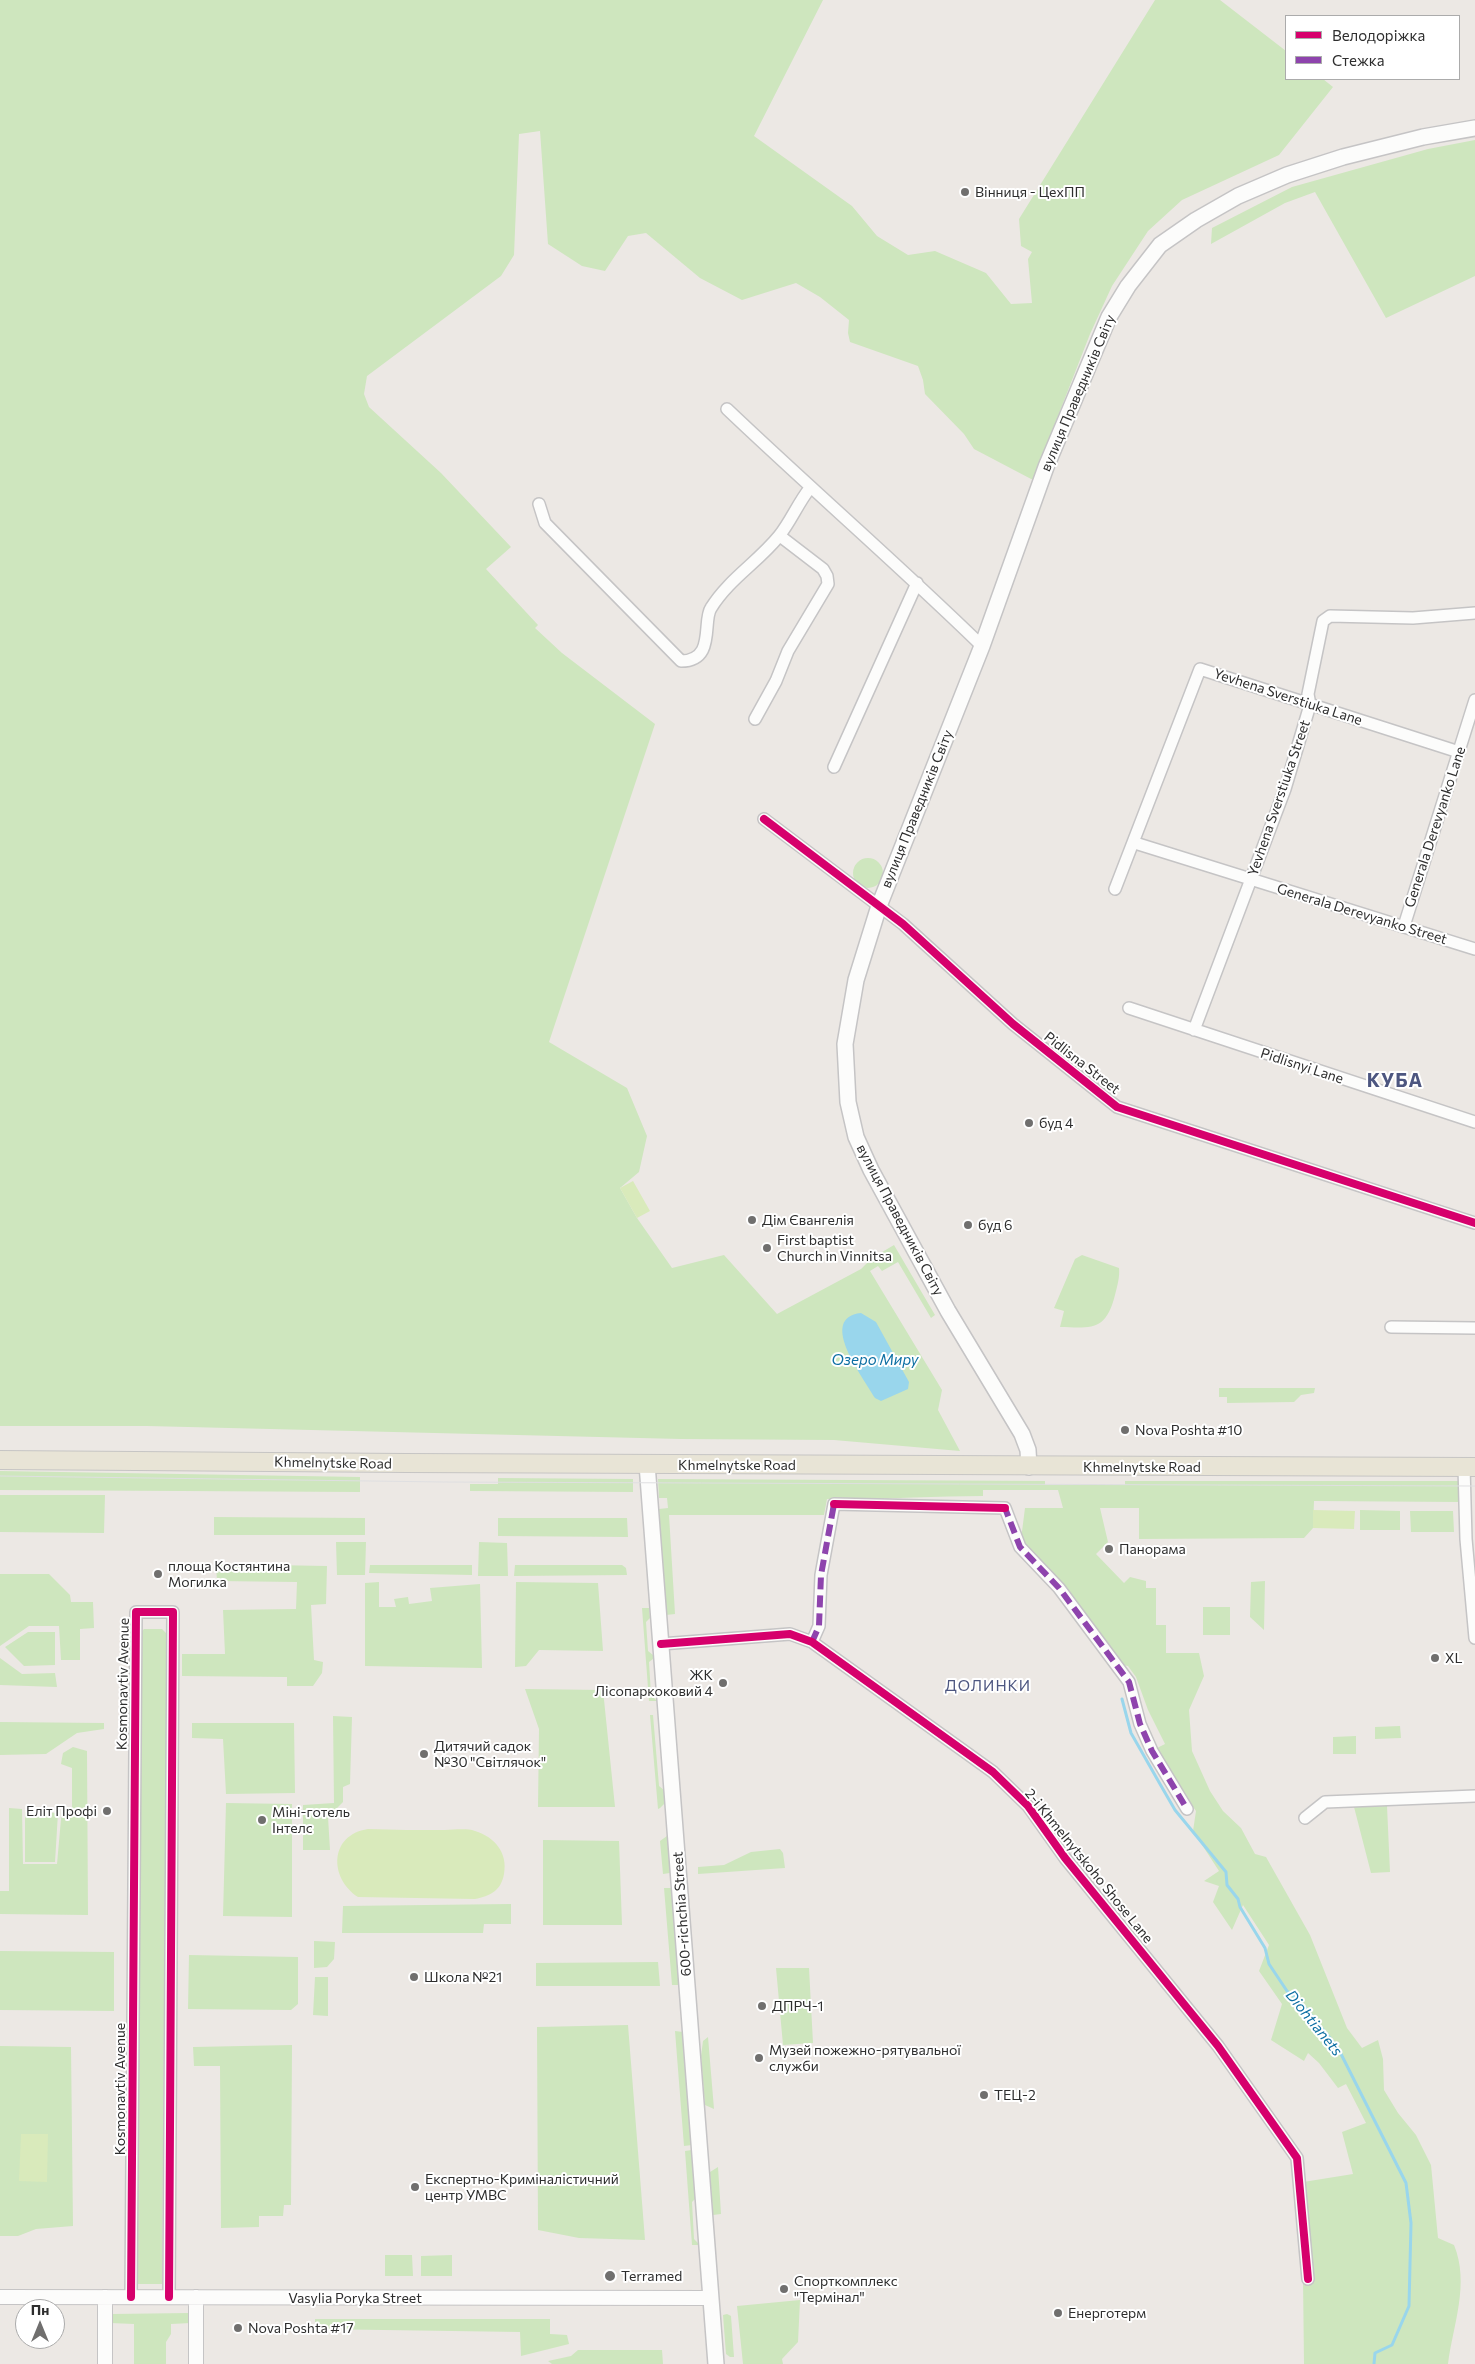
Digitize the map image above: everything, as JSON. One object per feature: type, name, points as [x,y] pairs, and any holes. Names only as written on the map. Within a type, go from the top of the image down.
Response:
[{"type":"main road","name":"вулиця Праведників Світу","points":[[1029,1466],[1028,1450],[1022,1434],[916,1254],[871,1170],[854,1128],[846,1076],[848,1018],[856,980],[879,906],[982,646],[1046,467],[1109,317],[1128,286],[1160,245],[1196,220],[1238,196],[1287,174],[1423,137],[1475,128]]},
{"type":"main road","name":"Khmelnytske Road","points":[[0,1460],[1470,1467]]},
{"type":"main road","name":"600-richchia Street","points":[[647,1464],[716,2364]]},
{"type":"street","points":[[727,409],[982,646]]},
{"type":"street","points":[[539,504],[546,523],[680,661],[694,657],[700,651],[706,641],[709,610],[739,574],[780,536],[798,502],[810,488]]},
{"type":"street","points":[[755,719],[776,681],[788,651],[828,584],[827,576],[823,570],[780,536]]},
{"type":"street","points":[[834,767],[917,584]]},
{"type":"street","name":"Yevhena Sverstiuka Street","points":[[1194,1030],[1285,789],[1310,705],[1308,694],[1323,621],[1330,616],[1413,618],[1475,614]]},
{"type":"street","name":"Yevhena Sverstiuka Lane","points":[[1115,889],[1135,843],[1200,669],[1459,752]]},
{"type":"street","name":"Generala Derevyanko Lane","points":[[1404,926],[1475,700]]},
{"type":"street","name":"Pidlisna Street","points":[[764,819],[903,924],[1013,1024],[1117,1107],[1475,1223]]},
{"type":"street","name":"Generala Derevyanko Street","points":[[1135,843],[1475,949]]},
{"type":"street","name":"Pidlisnyi Lane","points":[[1129,1008],[1475,1122]]},
{"type":"street","points":[[1391,1327],[1475,1328]]},
{"type":"street","points":[[1470,1467],[1466,1539],[1475,1638]]},
{"type":"street","points":[[812,1642],[819,1626],[821,1575],[834,1504],[1005,1508],[1020,1547],[1059,1588],[1129,1682],[1140,1724],[1152,1751],[1187,1809]]},
{"type":"street","name":"Kosmonavtiv Avenue","points":[[131,2297],[136,1612],[173,1612],[169,2297]]},
{"type":"street","name":"2-i Khmelnytskoho Shose Lane","points":[[661,1644],[790,1634],[812,1642],[993,1772],[1028,1806],[1065,1858],[1212,2038],[1297,2158],[1308,2279]]},
{"type":"street","points":[[1305,1818],[1325,1802],[1475,1796]]},
{"type":"street","name":"Vasylia Poryka Street","points":[[0,2297],[711,2298]]},
{"type":"street","points":[[105,2297],[105,2364]]},
{"type":"street","points":[[196,2297],[196,2364]]},
{"type":"green space","points":[[0,0],[823,0],[754,136],[852,206],[877,236],[908,255],[935,251],[986,273],[1011,304],[1032,303],[1028,259],[1032,252],[1021,246],[1019,219],[1155,0],[1220,0],[1285,50],[1285,80],[1324,80],[1333,87],[1279,155],[1182,200],[1148,231],[1112,286],[1090,334],[1033,480],[974,449],[964,434],[925,394],[918,366],[850,342],[848,333],[849,320],[820,297],[796,283],[742,300],[700,278],[646,233],[628,236],[605,271],[582,266],[548,244],[540,131],[519,134],[514,255],[501,276],[367,376],[364,394],[369,407],[441,473],[511,547],[486,569],[538,625],[535,628],[562,653],[655,724],[549,1042],[627,1088],[647,1136],[639,1172],[620,1188],[637,1218],[672,1268],[724,1255],[777,1314],[861,1269],[872,1258],[894,1245],[935,1315],[931,1318],[898,1262],[882,1271],[878,1266],[870,1271],[942,1390],[938,1410],[960,1451],[834,1440],[681,1439],[147,1426],[0,1426]]},
{"type":"green space","points":[[1475,140],[1475,276],[1386,318],[1315,192],[1285,203],[1211,244],[1212,228],[1292,187],[1428,149]]},
{"type":"green space","points":[[868,858],[879,862],[883,873],[879,884],[868,888],[857,884],[853,873],[857,862]]},
{"type":"green space","points":[[633,1181],[650,1211],[637,1218],[620,1188]]},
{"type":"green space","points":[[1082,1255],[1119,1268],[1115,1295],[1107,1315],[1096,1325],[1089,1327],[1060,1327],[1064,1311],[1054,1308],[1075,1259]]},
{"type":"green space","points":[[1219,1388],[1315,1388],[1314,1393],[1301,1395],[1294,1402],[1227,1403],[1227,1397],[1219,1397]]},
{"type":"green space","points":[[0,1471],[360,1477],[360,1492],[0,1490]]},
{"type":"green space","points":[[498,1478],[633,1479],[633,1492],[470,1491],[470,1484],[498,1484]]},
{"type":"green space","points":[[658,1479],[1045,1481],[1045,1485],[1125,1485],[1125,1481],[1460,1481],[1459,1502],[1314,1501],[1313,1528],[1304,1538],[1139,1539],[1139,1508],[1100,1508],[1108,1542],[1096,1554],[1124,1583],[1130,1577],[1146,1581],[1146,1588],[1156,1588],[1156,1625],[1166,1625],[1166,1653],[1199,1653],[1204,1676],[1189,1710],[1192,1751],[1210,1791],[1223,1811],[1241,1828],[1255,1854],[1266,1857],[1310,1935],[1347,2028],[1362,2048],[1378,2040],[1383,2059],[1384,2090],[1398,2113],[1416,2135],[1431,2165],[1438,2238],[1454,2245],[1459,2260],[1461,2275],[1459,2304],[1448,2364],[1304,2364],[1303,2278],[1297,2183],[1353,2174],[1342,2132],[1366,2123],[1346,2084],[1338,2088],[1319,2063],[1308,2053],[1304,2061],[1271,2040],[1282,2004],[1259,1971],[1269,1945],[1243,1905],[1232,1930],[1213,1902],[1219,1886],[1204,1881],[1219,1871],[1193,1831],[1196,1811],[1153,1750],[1165,1744],[1148,1710],[1136,1677],[1128,1666],[1117,1664],[1020,1547],[1025,1508],[1063,1508],[1058,1490],[983,1490],[983,1496],[827,1499],[824,1515],[669,1515],[675,1614],[666,1615],[659,1509],[668,1508],[667,1498],[659,1498]]},
{"type":"green space","points":[[0,1495],[105,1495],[104,1533],[0,1532]]},
{"type":"green space","points":[[1313,1510],[1355,1511],[1354,1529],[1313,1528]]},
{"type":"green space","points":[[1360,1510],[1400,1511],[1400,1530],[1360,1530]]},
{"type":"green space","points":[[1410,1511],[1453,1511],[1454,1532],[1411,1532]]},
{"type":"green space","points":[[214,1517],[365,1518],[365,1535],[214,1535]]},
{"type":"green space","points":[[498,1518],[627,1518],[628,1537],[498,1536]]},
{"type":"green space","points":[[336,1542],[366,1542],[365,1575],[337,1575]]},
{"type":"green space","points":[[479,1542],[507,1543],[508,1576],[478,1576]]},
{"type":"green space","points":[[216,1564],[327,1566],[326,1604],[311,1605],[314,1660],[323,1662],[322,1673],[313,1686],[287,1686],[287,1677],[182,1676],[182,1654],[225,1654],[223,1610],[296,1609],[297,1582],[217,1581]]},
{"type":"green space","points":[[370,1565],[472,1565],[472,1575],[369,1573]]},
{"type":"green space","points":[[515,1565],[622,1565],[626,1568],[627,1575],[514,1576]]},
{"type":"green space","points":[[0,1574],[49,1574],[70,1595],[71,1602],[93,1602],[94,1628],[80,1629],[80,1660],[61,1660],[59,1626],[29,1626],[0,1646]]},
{"type":"green space","points":[[1265,1581],[1264,1630],[1250,1617],[1251,1582]]},
{"type":"green space","points":[[379,1582],[379,1607],[396,1607],[394,1599],[408,1597],[409,1604],[432,1601],[430,1588],[480,1584],[482,1668],[365,1666],[365,1583]]},
{"type":"green space","points":[[516,1582],[598,1583],[603,1651],[539,1650],[526,1666],[515,1667]]},
{"type":"green space","points":[[1203,1607],[1230,1607],[1230,1635],[1203,1635]]},
{"type":"green space","points":[[642,1608],[649,1608],[650,1618],[646,1622],[648,1651],[653,1655],[653,1659],[649,1662],[651,1695],[657,1701],[649,1701]]},
{"type":"green space","points":[[144,1629],[162,1629],[167,1634],[162,2284],[137,2284],[136,2281],[139,1634]]},
{"type":"green space","points":[[28,1632],[55,1632],[55,1665],[24,1666],[5,1647]]},
{"type":"green space","points":[[0,1658],[22,1674],[55,1673],[57,1687],[0,1685]]},
{"type":"green space","points":[[525,1689],[603,1690],[615,1807],[538,1807],[539,1729]]},
{"type":"green space","points":[[650,1715],[653,1715],[659,1786],[664,1790],[665,1803],[658,1809]]},
{"type":"green space","points":[[333,1716],[352,1717],[350,1784],[343,1787],[343,1802],[328,1817],[330,1850],[303,1850],[303,1805],[334,1803]]},
{"type":"green space","points":[[0,1722],[104,1723],[104,1729],[77,1733],[46,1754],[0,1755]]},
{"type":"green space","points":[[192,1723],[294,1723],[295,1793],[226,1794],[223,1739],[192,1738]]},
{"type":"green space","points":[[1400,1726],[1401,1738],[1375,1739],[1375,1727]]},
{"type":"green space","points":[[1356,1736],[1356,1754],[1333,1754],[1333,1737]]},
{"type":"green space","points":[[73,1747],[87,1751],[88,1915],[0,1914],[0,1891],[9,1891],[9,1808],[22,1809],[23,1864],[57,1864],[62,1808],[72,1807],[72,1768],[61,1764],[63,1753]]},
{"type":"green space","points":[[226,1803],[292,1804],[292,1917],[223,1916]]},
{"type":"green space","points":[[1387,1806],[1390,1872],[1371,1873],[1354,1807]]},
{"type":"green space","points":[[25,1812],[58,1813],[55,1862],[25,1862]]},
{"type":"green space","points":[[368,1829],[464,1829],[475,1831],[489,1837],[502,1853],[505,1866],[503,1880],[494,1892],[475,1899],[358,1897],[342,1879],[338,1869],[338,1858],[340,1848],[346,1839],[355,1833]]},
{"type":"green space","points":[[667,1836],[670,1873],[663,1874],[660,1841]]},
{"type":"green space","points":[[543,1840],[619,1841],[622,1925],[543,1925]]},
{"type":"green space","points":[[780,1849],[783,1853],[785,1868],[698,1874],[698,1867],[724,1865],[751,1852]]},
{"type":"green space","points":[[664,1888],[671,1888],[680,1985],[672,1985]]},
{"type":"green space","points":[[511,1904],[511,1924],[484,1924],[483,1933],[342,1933],[343,1906]]},
{"type":"green space","points":[[314,1941],[335,1942],[334,1959],[327,1967],[314,1968]]},
{"type":"green space","points":[[0,1951],[114,1952],[114,2011],[0,2010]]},
{"type":"green space","points":[[189,1955],[298,1957],[298,2004],[291,2010],[188,2009]]},
{"type":"green space","points":[[658,1962],[660,1986],[536,1986],[536,1963]]},
{"type":"green space","points":[[776,1968],[809,1968],[813,2043],[783,2045]]},
{"type":"green space","points":[[315,1977],[328,1977],[328,2016],[313,2015]]},
{"type":"green space","points":[[628,2025],[645,2240],[579,2238],[538,2230],[537,2027]]},
{"type":"green space","points":[[675,2031],[683,2032],[692,2145],[684,2146]]},
{"type":"green space","points":[[708,2037],[714,2109],[705,2105],[701,2056],[703,2041]]},
{"type":"green space","points":[[292,2045],[291,2205],[284,2205],[283,2216],[259,2216],[259,2227],[221,2228],[220,2066],[194,2066],[193,2047]]},
{"type":"green space","points":[[0,2046],[71,2047],[73,2226],[36,2229],[18,2236],[0,2236]]},
{"type":"green space","points":[[21,2134],[48,2134],[47,2182],[19,2181]]},
{"type":"green space","points":[[692,2150],[696,2198],[692,2202],[694,2239],[700,2245],[692,2245],[685,2151]]},
{"type":"green space","points":[[718,2167],[721,2214],[713,2215],[710,2172]]},
{"type":"green space","points":[[385,2255],[412,2255],[413,2276],[385,2276]]},
{"type":"green space","points":[[452,2255],[452,2276],[421,2276],[421,2256]]},
{"type":"green space","points":[[800,2300],[798,2342],[782,2359],[783,2364],[743,2364],[737,2306]]},
{"type":"green space","points":[[189,2313],[191,2323],[171,2324],[171,2334],[166,2342],[166,2364],[134,2364],[134,2324],[110,2323],[111,2314]]},
{"type":"green space","points":[[723,2315],[731,2316],[734,2357],[726,2354]]},
{"type":"green space","points":[[315,2319],[550,2319],[550,2334],[567,2335],[569,2344],[521,2356],[520,2332],[315,2329]]},
{"type":"green space","points":[[578,2350],[662,2350],[663,2364],[552,2364],[548,2361],[571,2356]]},
{"type":"water","name":"Озеро Миру","points":[[861,1313],[876,1322],[909,1382],[908,1389],[881,1401],[875,1398],[862,1377],[847,1350],[843,1337],[843,1325],[848,1317]]},
{"type":"waterway","name":"Diohtianets","points":[[1122,1699],[1131,1733],[1175,1810],[1226,1872],[1227,1885],[1238,1899],[1240,1907],[1265,1948],[1269,1964],[1287,1991],[1298,1999],[1338,2048],[1406,2183],[1411,2223],[1409,2306],[1392,2345],[1375,2353],[1374,2364]]},
{"type":"tram line","points":[[0,1476],[444,1482],[1475,1486]]},
{"type":"marked path","points":[[812,1642],[819,1626],[821,1575],[834,1504],[839,1504]]},
{"type":"marked path","points":[[1002,1508],[1005,1508],[1020,1547],[1059,1588],[1129,1682],[1140,1724],[1152,1751],[1187,1809]]},
{"type":"cycle path","points":[[764,819],[903,924],[1013,1024],[1117,1107],[1475,1223]]},
{"type":"cycle path","points":[[834,1504],[1005,1508]]},
{"type":"cycle path","points":[[131,2297],[136,1612],[173,1612],[169,2297]]},
{"type":"cycle path","points":[[661,1644],[790,1634],[812,1642],[993,1772],[1028,1806],[1065,1858],[1218,2046],[1297,2158],[1308,2279]]},
{"type":"place","name":"Вінниця - ЦехПП","points":[[965,192]]},
{"type":"place","name":"буд 4","points":[[1029,1123]]},
{"type":"place","name":"Дім Євангелія","points":[[752,1220]]},
{"type":"place","name":"буд 6","points":[[968,1225]]},
{"type":"place","name":"First baptist Church in Vinnitsa","points":[[767,1248]]},
{"type":"place","name":"Nova Poshta #10","points":[[1125,1430]]},
{"type":"place","name":"Панорама","points":[[1109,1549]]},
{"type":"place","name":"площа Костянтина Могилка","points":[[158,1574]]},
{"type":"place","name":"XL","points":[[1435,1658]]},
{"type":"place","name":"ЖК Лісопаркоковий 4","points":[[723,1683]]},
{"type":"place","name":"Дитячий садок №30 \"Світлячок\"","points":[[424,1754]]},
{"type":"place","name":"Еліт Профі","points":[[107,1811]]},
{"type":"place","name":"Міні-готель Інтелс","points":[[262,1820]]},
{"type":"place","name":"Школа №21","points":[[414,1977]]},
{"type":"place","name":"ДПРЧ-1","points":[[762,2006]]},
{"type":"place","name":"Музей пожежно-рятувальної служби","points":[[759,2058]]},
{"type":"place","name":"ТЕЦ-2","points":[[984,2095]]},
{"type":"place","name":"Експертно-Криміналістичний центр УМВС","points":[[415,2187]]},
{"type":"place","name":"Terramed","points":[[610,2276]]},
{"type":"place","name":"Спорткомплекс \"Термінал\"","points":[[784,2289]]},
{"type":"place","name":"Енерготерм","points":[[1058,2313]]},
{"type":"place","name":"Nova Poshta #17","points":[[238,2328]]},
{"type":"district","name":"КУБА","points":[[1395,1081]]},
{"type":"district","name":"ДОЛИНКИ","points":[[988,1686]]}]
